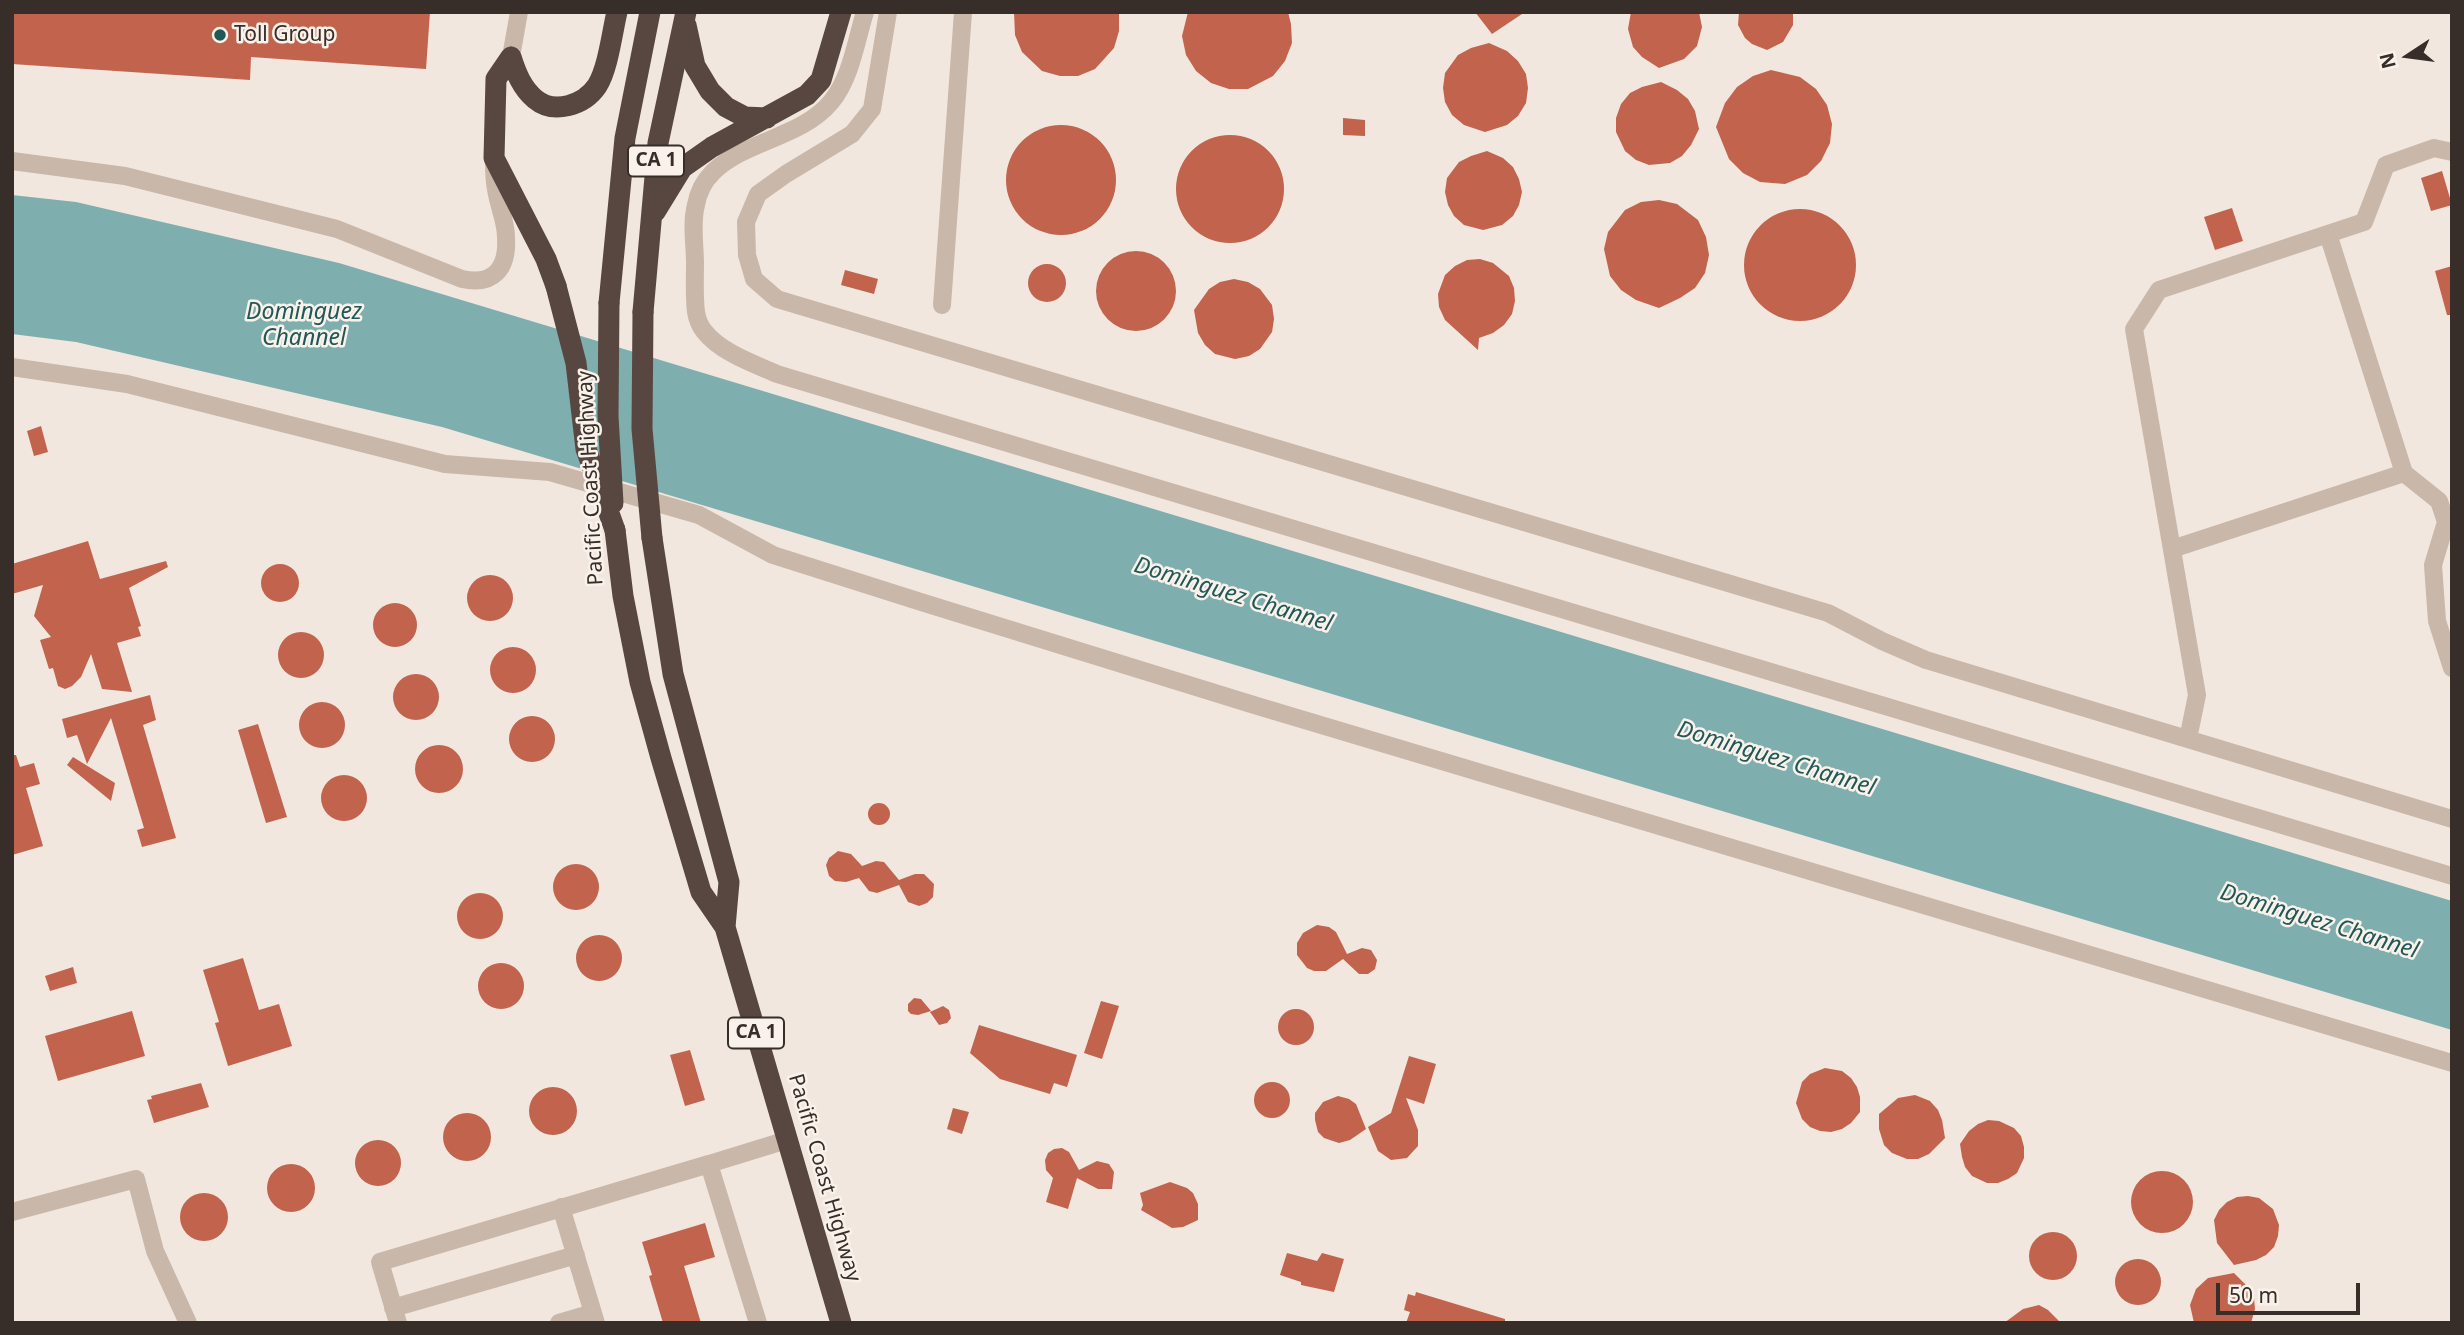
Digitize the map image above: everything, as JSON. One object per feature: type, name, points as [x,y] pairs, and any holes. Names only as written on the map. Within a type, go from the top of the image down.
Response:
[{"type":"highway","points":[[511,57],[516,73],[537,101],[556,106],[573,105],[588,97],[599,83],[617,12]]},
{"type":"highway","name":"Pacific Coast Highway","points":[[650,12],[625,138],[609,303],[608,416],[615,530],[623,596],[640,681],[674,804],[701,892],[725,927],[841,1323]]},
{"type":"highway","points":[[652,219],[682,168],[712,147],[807,95],[821,80],[841,12]]},
{"type":"highway","points":[[685,16],[695,66],[710,91],[726,107],[745,117],[767,118]]},
{"type":"highway","name":"Pacific Coast Highway","points":[[685,16],[658,144],[643,312],[642,429],[652,538],[673,674],[729,881],[725,927]]},
{"type":"highway","points":[[511,57],[496,79],[494,158],[546,259],[556,286],[576,363],[586,449],[615,530]]},
{"type":"street","points":[[511,57],[519,12]]},
{"type":"street","points":[[865,12],[848,67],[832,101],[803,125],[741,153],[720,167],[708,177],[699,192],[694,214],[696,312],[704,332],[738,356],[777,374],[2452,876]]},
{"type":"street","points":[[888,12],[872,109],[852,134],[758,194],[746,222],[747,255],[754,279],[777,299],[1828,612],[1882,641],[1926,660],[2452,819]]},
{"type":"street","points":[[942,305],[963,12]]},
{"type":"street","points":[[2188,739],[2197,695],[2134,329],[2159,290],[2364,222],[2386,166],[2434,148],[2452,152]]},
{"type":"street","points":[[12,161],[125,176],[337,229],[462,279],[476,282],[487,281],[496,275],[502,265],[506,241],[496,190],[494,158]]},
{"type":"street","points":[[2328,234],[2404,472],[2439,501],[2446,522],[2433,565],[2437,621],[2452,668]]},
{"type":"street","points":[[12,367],[127,384],[445,464],[550,472],[699,515],[773,555],[921,602],[1294,717],[2452,1063]]},
{"type":"street","points":[[2172,549],[2404,472]]},
{"type":"street","points":[[576,1255],[396,1315],[380,1262],[787,1140]]},
{"type":"street","points":[[709,1164],[758,1323]]},
{"type":"street","points":[[12,1212],[136,1179],[155,1251],[188,1323]]},
{"type":"street","points":[[559,1323],[594,1318],[561,1207]]},
{"type":"water","name":"Dominguez Channel","points":[[12,195],[76,202],[339,263],[2452,901],[2452,1030],[442,427],[76,342],[12,334]]},
{"type":"building","name":"Toll Group","points":[[12,12],[430,12],[426,69],[251,57],[250,80],[12,64]]},
{"type":"building","points":[[1014,12],[1119,12],[1119,31],[1114,48],[1095,69],[1078,76],[1060,76],[1042,71],[1022,52],[1015,35]]},
{"type":"building","points":[[1188,12],[1288,12],[1292,43],[1285,61],[1273,76],[1248,89],[1229,89],[1211,83],[1196,71],[1186,55],[1182,36]]},
{"type":"building","points":[[1475,12],[1525,12],[1492,34]]},
{"type":"building","points":[[1631,12],[1699,12],[1702,27],[1697,46],[1684,59],[1659,68],[1642,57],[1633,47],[1628,29]]},
{"type":"building","points":[[1739,12],[1793,12],[1793,25],[1783,42],[1767,50],[1745,38],[1738,25]]},
{"type":"building","points":[[1489,43],[1507,51],[1518,61],[1526,74],[1528,88],[1526,103],[1518,116],[1507,125],[1485,132],[1464,125],[1452,115],[1445,102],[1443,88],[1445,73],[1458,55]]},
{"type":"building","points":[[1771,70],[1800,77],[1816,89],[1827,105],[1832,124],[1830,143],[1821,161],[1807,175],[1785,184],[1760,182],[1743,173],[1729,159],[1716,127],[1725,103],[1737,87],[1753,76]]},
{"type":"building","points":[[1661,82],[1688,99],[1695,111],[1699,129],[1682,156],[1670,163],[1649,165],[1636,160],[1625,151],[1616,132],[1616,118],[1621,104],[1630,93]]},
{"type":"building","points":[[1343,118],[1365,120],[1365,136],[1343,135]]},
{"type":"building","points":[[1061,125],[1082,129],[1100,141],[1112,159],[1116,180],[1112,201],[1100,219],[1082,231],[1061,235],[1040,231],[1022,219],[1010,201],[1006,180],[1010,159],[1022,141],[1040,129]]},
{"type":"building","points":[[1230,135],[1251,139],[1268,151],[1280,168],[1284,189],[1280,210],[1268,227],[1251,239],[1230,243],[1209,239],[1192,227],[1180,210],[1176,189],[1180,168],[1192,151],[1209,139]]},
{"type":"building","points":[[1487,151],[1503,158],[1513,167],[1522,192],[1513,216],[1502,225],[1483,230],[1464,225],[1454,216],[1445,192],[1447,178],[1459,162]]},
{"type":"building","points":[[2442,171],[2452,205],[2431,211],[2421,178]]},
{"type":"building","points":[[1659,200],[1677,204],[1698,220],[1706,237],[1709,255],[1705,273],[1695,288],[1659,308],[1636,300],[1621,290],[1610,276],[1604,249],[1608,232],[1625,210],[1641,202]]},
{"type":"building","points":[[2232,208],[2243,241],[2215,250],[2204,217]]},
{"type":"building","points":[[1800,209],[1821,213],[1840,225],[1852,244],[1856,265],[1852,286],[1840,305],[1821,317],[1800,321],[1779,317],[1760,305],[1748,286],[1744,265],[1748,244],[1760,225],[1779,213]]},
{"type":"building","points":[[1128,251],[1144,251],[1158,258],[1169,269],[1176,283],[1173,306],[1158,324],[1144,331],[1128,331],[1114,324],[1103,313],[1096,299],[1096,283],[1103,269],[1114,258]]},
{"type":"building","points":[[1480,259],[1493,263],[1509,276],[1515,301],[1512,314],[1504,325],[1479,338],[1478,350],[1445,320],[1439,307],[1438,294],[1445,275],[1455,266],[1467,260]]},
{"type":"building","points":[[1047,264],[1060,270],[1066,283],[1060,296],[1047,302],[1034,296],[1028,283],[1034,270]]},
{"type":"building","points":[[2452,266],[2452,315],[2447,315],[2435,271]]},
{"type":"building","points":[[845,270],[878,279],[874,294],[841,285]]},
{"type":"building","points":[[1234,279],[1248,282],[1260,289],[1272,305],[1274,319],[1272,332],[1260,349],[1249,356],[1235,359],[1215,354],[1205,345],[1198,333],[1194,310],[1209,289],[1220,282]]},
{"type":"building","points":[[41,426],[48,452],[34,456],[27,431]]},
{"type":"building","points":[[88,541],[100,579],[166,561],[168,567],[129,588],[141,626],[138,627],[141,636],[117,643],[132,692],[102,689],[91,654],[81,677],[72,686],[65,689],[58,686],[53,668],[49,669],[40,640],[51,637],[34,616],[43,585],[12,594],[12,564]]},
{"type":"building","points":[[280,564],[293,570],[299,583],[293,596],[280,602],[267,596],[261,583],[267,570]]},
{"type":"building","points":[[490,575],[506,582],[513,598],[506,614],[490,621],[474,614],[467,598],[474,582]]},
{"type":"building","points":[[395,603],[404,604],[411,609],[416,616],[416,634],[411,641],[404,646],[395,647],[386,646],[379,641],[374,634],[373,625],[374,616],[379,609],[386,604]]},
{"type":"building","points":[[301,632],[318,638],[324,655],[318,672],[301,678],[284,672],[278,655],[284,638]]},
{"type":"building","points":[[513,647],[530,653],[536,670],[530,687],[513,693],[496,687],[490,670],[496,653]]},
{"type":"building","points":[[416,674],[432,681],[439,697],[432,713],[416,720],[400,713],[393,697],[400,681]]},
{"type":"building","points":[[150,695],[156,720],[143,725],[176,838],[142,847],[137,830],[144,828],[111,718],[87,764],[77,735],[67,738],[62,719]]},
{"type":"building","points":[[322,702],[331,703],[338,709],[344,716],[344,734],[338,741],[331,747],[322,748],[313,747],[306,741],[300,734],[299,725],[300,716],[306,709],[313,703]]},
{"type":"building","points":[[532,716],[548,723],[555,739],[548,755],[532,762],[516,755],[509,739],[516,723]]},
{"type":"building","points":[[258,724],[287,817],[266,823],[238,730]]},
{"type":"building","points":[[439,745],[456,752],[463,769],[456,786],[439,793],[422,786],[415,769],[422,752]]},
{"type":"building","points":[[12,755],[16,755],[20,767],[34,763],[40,784],[26,788],[43,846],[12,855]]},
{"type":"building","points":[[73,757],[115,783],[111,801],[67,765]]},
{"type":"building","points":[[344,775],[360,782],[367,798],[360,814],[344,821],[328,814],[321,798],[328,782]]},
{"type":"building","points":[[879,803],[889,810],[890,814],[883,824],[879,825],[869,818],[868,814],[875,804]]},
{"type":"building","points":[[838,851],[851,854],[862,866],[876,861],[884,862],[899,880],[915,874],[924,874],[934,884],[933,897],[919,906],[908,902],[899,885],[877,893],[869,891],[859,878],[846,882],[835,881],[829,876],[826,865],[829,858]]},
{"type":"building","points":[[576,864],[593,870],[599,887],[593,904],[576,910],[559,904],[553,887],[559,870]]},
{"type":"building","points":[[480,893],[489,894],[496,900],[502,907],[502,925],[496,932],[489,938],[480,939],[471,938],[464,932],[458,925],[457,916],[458,907],[464,900],[471,894]]},
{"type":"building","points":[[1317,925],[1329,927],[1336,932],[1347,954],[1362,948],[1371,950],[1377,960],[1375,969],[1368,974],[1359,974],[1343,959],[1326,971],[1307,968],[1297,955],[1297,943],[1303,933]]},
{"type":"building","points":[[599,935],[615,942],[622,958],[615,974],[599,981],[583,974],[576,958],[583,942]]},
{"type":"building","points":[[243,958],[259,1010],[279,1004],[292,1046],[228,1066],[215,1023],[219,1022],[203,970]]},
{"type":"building","points":[[501,963],[517,970],[524,986],[517,1002],[501,1009],[485,1002],[478,986],[485,970]]},
{"type":"building","points":[[73,967],[77,983],[50,991],[45,976]]},
{"type":"building","points":[[914,998],[921,999],[931,1011],[911,1014],[908,1004]]},
{"type":"building","points":[[1101,1001],[1119,1006],[1102,1059],[1084,1053]]},
{"type":"building","points":[[943,1006],[949,1010],[951,1018],[947,1023],[939,1025],[930,1012]]},
{"type":"building","points":[[1296,1009],[1309,1014],[1314,1027],[1309,1040],[1296,1045],[1283,1040],[1278,1027],[1283,1014]]},
{"type":"building","points":[[132,1011],[145,1056],[58,1081],[45,1036]]},
{"type":"building","points":[[979,1025],[1077,1055],[1067,1087],[1054,1083],[1050,1094],[1000,1079],[970,1053]]},
{"type":"building","points":[[690,1050],[705,1100],[685,1106],[670,1055]]},
{"type":"building","points":[[1409,1056],[1436,1064],[1424,1104],[1406,1098],[1418,1130],[1418,1146],[1407,1158],[1391,1160],[1378,1151],[1368,1127],[1391,1113]]},
{"type":"building","points":[[1825,1068],[1842,1071],[1851,1078],[1860,1097],[1860,1112],[1851,1123],[1831,1132],[1810,1127],[1802,1119],[1796,1103],[1802,1082],[1810,1074]]},
{"type":"building","points":[[1272,1082],[1285,1087],[1290,1100],[1285,1113],[1272,1118],[1259,1113],[1254,1100],[1259,1087]]},
{"type":"building","points":[[201,1083],[209,1107],[154,1123],[147,1100],[152,1099],[151,1096]]},
{"type":"building","points":[[553,1087],[570,1094],[577,1111],[570,1128],[553,1135],[536,1128],[529,1111],[536,1094]]},
{"type":"building","points":[[1915,1095],[1930,1101],[1938,1110],[1945,1138],[1929,1154],[1918,1159],[1907,1159],[1892,1153],[1884,1145],[1879,1129],[1879,1114],[1898,1098]]},
{"type":"building","points":[[1338,1096],[1356,1104],[1366,1129],[1350,1140],[1339,1143],[1324,1138],[1318,1132],[1315,1120],[1315,1113],[1323,1102]]},
{"type":"building","points":[[953,1108],[969,1112],[962,1134],[947,1129]]},
{"type":"building","points":[[467,1113],[484,1120],[491,1137],[484,1154],[467,1161],[450,1154],[443,1137],[450,1120]]},
{"type":"building","points":[[1988,1120],[1999,1121],[2014,1128],[2021,1136],[2024,1147],[2024,1158],[2017,1173],[1998,1183],[1987,1183],[1972,1176],[1962,1157],[1960,1144],[1969,1131]]},
{"type":"building","points":[[378,1140],[394,1147],[401,1163],[394,1179],[378,1186],[362,1179],[355,1163],[362,1147]]},
{"type":"building","points":[[1062,1148],[1069,1152],[1079,1170],[1097,1161],[1109,1164],[1114,1172],[1112,1189],[1098,1189],[1077,1178],[1068,1209],[1046,1202],[1053,1178],[1046,1170],[1045,1160],[1048,1153]]},
{"type":"building","points":[[291,1164],[308,1171],[315,1188],[308,1205],[291,1212],[274,1205],[267,1188],[274,1171]]},
{"type":"building","points":[[2162,1171],[2184,1180],[2193,1202],[2184,1224],[2162,1233],[2140,1224],[2131,1202],[2140,1180]]},
{"type":"building","points":[[1170,1182],[1193,1193],[1198,1204],[1198,1220],[1183,1227],[1172,1228],[1141,1210],[1143,1205],[1140,1193]]},
{"type":"building","points":[[204,1193],[221,1200],[228,1217],[221,1234],[204,1241],[187,1234],[180,1217],[187,1200]]},
{"type":"building","points":[[2248,1196],[2259,1198],[2273,1209],[2279,1225],[2278,1236],[2274,1247],[2266,1255],[2234,1265],[2217,1243],[2214,1220],[2227,1202]]},
{"type":"building","points":[[705,1223],[715,1257],[684,1266],[701,1323],[663,1323],[642,1242]]},
{"type":"building","points":[[2053,1232],[2070,1239],[2077,1256],[2070,1273],[2053,1280],[2036,1273],[2029,1256],[2036,1239]]},
{"type":"building","points":[[1287,1253],[1317,1261],[1322,1253],[1344,1259],[1334,1292],[1301,1285],[1301,1282],[1280,1275]]},
{"type":"building","points":[[2138,1259],[2154,1266],[2161,1282],[2154,1298],[2138,1305],[2122,1298],[2115,1282],[2122,1266]]},
{"type":"building","points":[[2234,1273],[2249,1288],[2254,1298],[2255,1309],[2251,1323],[2194,1323],[2190,1305],[2196,1289],[2208,1278]]},
{"type":"building","points":[[1416,1292],[1505,1319],[1505,1323],[1406,1323],[1410,1312],[1404,1310],[1408,1294],[1415,1296]]},
{"type":"building","points":[[2039,1305],[2061,1323],[2004,1323],[2023,1309]]},
{"type":"place","name":"Toll Group","points":[[220,35]]}]
